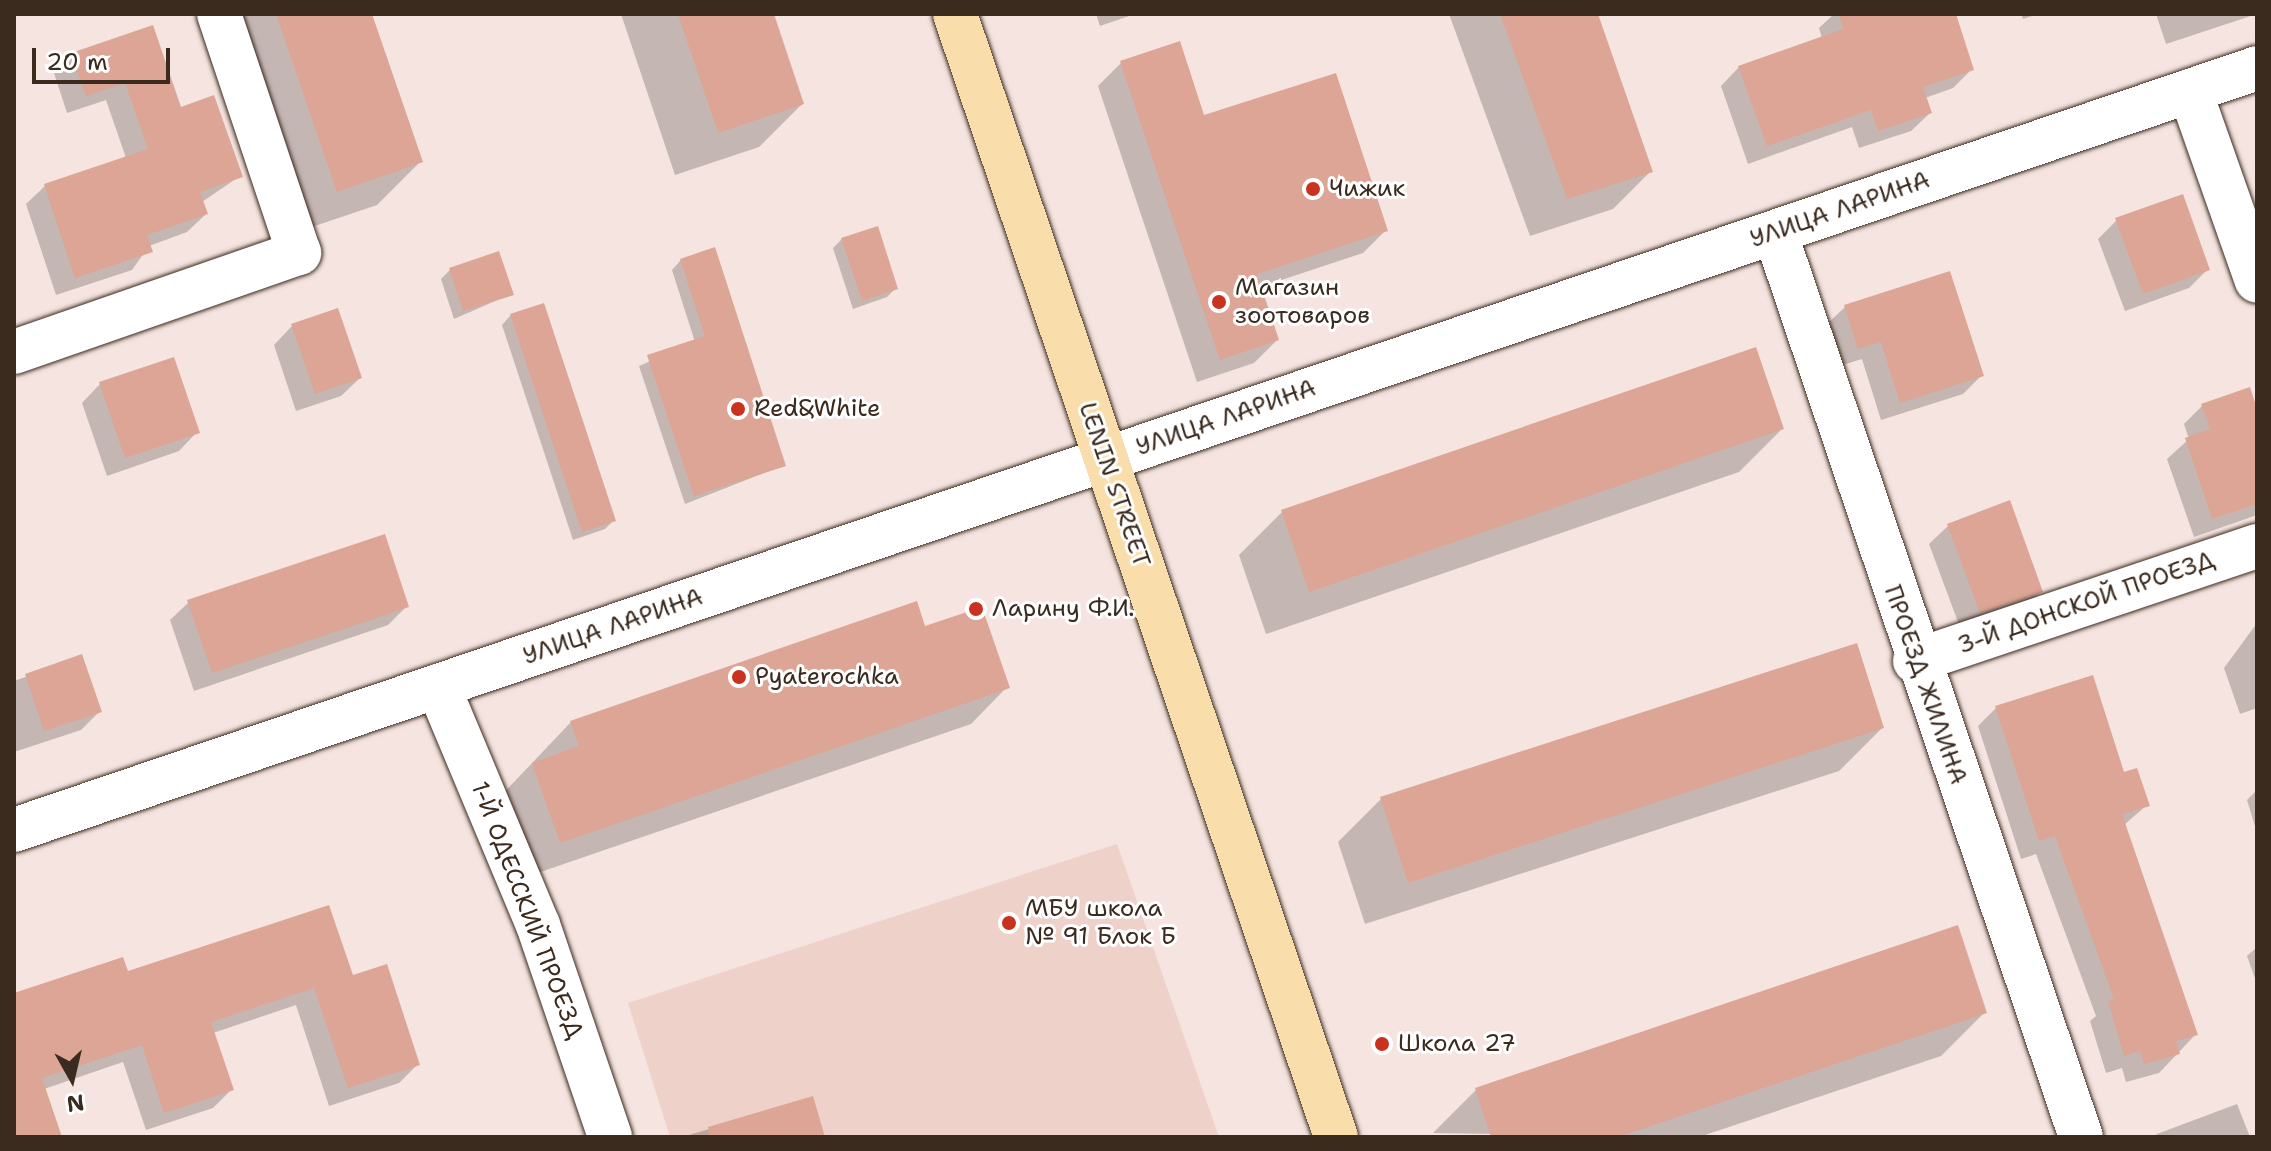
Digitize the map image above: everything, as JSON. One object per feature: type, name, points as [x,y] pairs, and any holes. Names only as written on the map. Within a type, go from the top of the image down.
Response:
[{"type":"main road","name":"LENIN STREET","points":[[955,14],[1336,1137]]},
{"type":"street","points":[[14,352],[299,253],[219,14]]},
{"type":"street","name":"УЛИЦА ЛАРИНА","points":[[14,830],[2257,68]]},
{"type":"street","points":[[2190,91],[2257,281]]},
{"type":"street","name":"ПРОЕЗД ЖИЛИНА","points":[[1775,232],[1915,661],[2081,1137]]},
{"type":"street","name":"3-Й ДОНСКОЙ ПРОЕЗД","points":[[1915,661],[2257,546]]},
{"type":"street","name":"1-Й ОДЕССКИЙ ПРОЕЗД","points":[[438,686],[538,925],[597,1133]]},
{"type":"shaded area","name":"МБУ школа № 91 Блок Б","points":[[1117,844],[1219,1137],[670,1137],[628,1003]]},
{"type":"building","points":[[276,14],[372,14],[423,162],[337,192]]},
{"type":"building","points":[[678,14],[774,14],[804,104],[718,133]]},
{"type":"building","points":[[1500,14],[1598,14],[1653,172],[1567,199]]},
{"type":"building","points":[[1839,14],[1956,14],[1974,70],[1923,87],[1932,113],[1878,131],[1871,110],[1767,146],[1738,66],[1843,29]]},
{"type":"building","points":[[153,25],[181,107],[214,95],[243,177],[200,192],[208,214],[147,235],[153,252],[75,278],[44,184],[148,149],[125,83],[86,96],[71,53]]},
{"type":"building","points":[[1180,41],[1204,115],[1336,73],[1388,231],[1257,274],[1279,340],[1220,360],[1120,61]]},
{"type":"building","points":[[2183,194],[2210,270],[2143,294],[2115,218]]},
{"type":"building","points":[[878,226],[898,289],[862,301],[841,238]]},
{"type":"building","points":[[715,247],[786,466],[694,496],[647,355],[705,336],[680,259]]},
{"type":"building","points":[[499,251],[514,295],[463,311],[449,268]]},
{"type":"building","points":[[1950,271],[1984,376],[1900,403],[1881,342],[1858,349],[1844,305]]},
{"type":"building","points":[[544,303],[616,521],[582,532],[510,314]]},
{"type":"building","points":[[338,308],[362,378],[315,394],[291,324]]},
{"type":"building","points":[[1756,347],[1784,429],[1309,592],[1281,510]]},
{"type":"building","points":[[174,357],[200,433],[125,458],[99,382]]},
{"type":"building","points":[[2250,387],[2257,409],[2257,504],[2212,519],[2185,438],[2210,429],[2201,404]]},
{"type":"building","points":[[2010,500],[2043,592],[1980,613],[1947,524]]},
{"type":"building","points":[[385,534],[409,607],[212,673],[187,600]]},
{"type":"building","points":[[917,601],[925,626],[982,607],[1010,688],[560,843],[532,763],[579,746],[570,721]]},
{"type":"building","points":[[1857,643],[1884,728],[1408,883],[1380,797]]},
{"type":"building","points":[[82,654],[102,712],[44,731],[25,674]]},
{"type":"building","points":[[2093,675],[2124,772],[2137,768],[2150,806],[2122,814],[2198,1035],[2176,1041],[2180,1054],[2144,1064],[2140,1051],[2124,1056],[2108,1001],[2114,999],[2055,836],[2039,841],[1995,706]]},
{"type":"building","points":[[329,905],[353,975],[387,964],[420,1065],[348,1088],[314,988],[211,1022],[234,1090],[164,1113],[142,1045],[42,1078],[62,1137],[14,1137],[14,993],[123,957],[128,971]]},
{"type":"building","points":[[1958,925],[1987,1013],[1618,1137],[1491,1137],[1475,1088]]},
{"type":"building","points":[[813,1096],[825,1137],[710,1137],[708,1127]]},
{"type":"place","name":"Чижик","points":[[1313,189]]},
{"type":"place","name":"Магазин зоотоваров","points":[[1219,302]]},
{"type":"place","name":"Red&White","points":[[738,409]]},
{"type":"place","name":"Ларину Ф.И.","points":[[976,609]]},
{"type":"place","name":"Pyaterochka","points":[[739,677]]},
{"type":"place","name":"МБУ школа № 91 Блок Б","points":[[1009,923]]},
{"type":"place","name":"Школа 27","points":[[1382,1044]]}]
